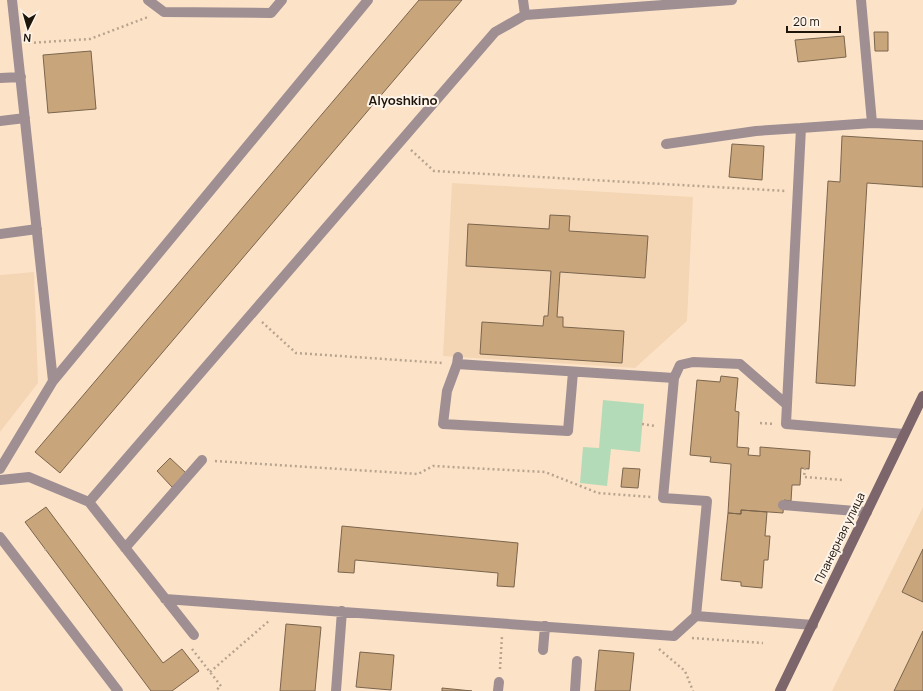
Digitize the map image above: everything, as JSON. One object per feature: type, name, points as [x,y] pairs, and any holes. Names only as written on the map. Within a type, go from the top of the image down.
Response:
[{"type":"main road","name":"Планерная улица","points":[[780,691],[923,396]]},
{"type":"lane","points":[[12,0],[54,381]]},
{"type":"lane","points":[[148,0],[164,12],[271,13],[282,0]]},
{"type":"lane","points":[[0,470],[54,381],[368,0]]},
{"type":"lane","points":[[523,0],[525,15]]},
{"type":"lane","points":[[89,502],[495,32],[525,15],[732,0]]},
{"type":"lane","points":[[861,0],[872,124]]},
{"type":"lane","points":[[0,78],[20,76]]},
{"type":"lane","points":[[0,121],[25,118]]},
{"type":"lane","points":[[666,144],[756,132],[801,128],[872,124],[923,125]]},
{"type":"lane","points":[[801,128],[786,424],[904,434]]},
{"type":"lane","points":[[0,234],[37,229]]},
{"type":"lane","points":[[573,372],[568,432],[443,424],[447,391],[458,360],[573,372],[674,378]]},
{"type":"lane","points":[[165,599],[674,636],[696,616],[707,501],[663,498],[674,378],[680,365],[693,362],[740,364],[786,404]]},
{"type":"lane","points":[[125,548],[202,460]]},
{"type":"lane","points":[[0,480],[29,477],[89,502],[194,635]]},
{"type":"lane","points":[[783,506],[867,512]]},
{"type":"lane","points":[[0,537],[118,691]]},
{"type":"lane","points":[[336,691],[342,612]]},
{"type":"lane","points":[[696,616],[813,624]]},
{"type":"lane","points":[[543,650],[545,626]]},
{"type":"lane","points":[[574,691],[577,661]]},
{"type":"path","points":[[17,44],[90,39],[164,12]]},
{"type":"path","points":[[401,141],[434,171],[798,192]]},
{"type":"path","points":[[252,313],[296,353],[458,360]]},
{"type":"path","points":[[202,460],[418,474],[433,466],[545,472],[598,493],[663,498]]},
{"type":"path","points":[[805,468],[804,477],[843,480]]},
{"type":"path","points":[[210,672],[285,608]]},
{"type":"path","points":[[498,686],[503,623]]},
{"type":"path","points":[[641,634],[685,671],[693,691]]},
{"type":"path","points":[[194,635],[186,642],[221,686],[215,691]]},
{"type":"path","points":[[674,636],[763,643]]},
{"type":"shaded area","points":[[452,183],[693,197],[687,321],[635,368],[443,356]]},
{"type":"shaded area","points":[[34,272],[38,383],[0,432],[0,275]]},
{"type":"shaded area","points":[[923,507],[923,691],[832,691]]},
{"type":"green space","points":[[603,400],[644,404],[640,452],[611,449],[607,486],[580,483],[583,447],[599,448]]},
{"type":"building","points":[[419,0],[462,0],[60,473],[35,452]]},
{"type":"building","points":[[874,32],[888,32],[888,51],[875,51]]},
{"type":"building","points":[[844,36],[846,57],[798,62],[795,40]]},
{"type":"building","points":[[91,51],[96,109],[48,113],[43,55]]},
{"type":"building","points":[[842,136],[923,141],[923,187],[867,183],[855,386],[816,383],[828,181],[840,182]]},
{"type":"building","points":[[732,144],[764,146],[762,180],[729,177]]},
{"type":"building","points":[[550,215],[570,216],[569,231],[648,236],[645,278],[560,272],[557,317],[563,317],[563,327],[624,331],[622,363],[480,354],[482,322],[543,326],[544,316],[548,316],[551,271],[466,266],[468,224],[549,229]]},
{"type":"building","points":[[721,376],[738,378],[735,411],[739,412],[737,447],[749,448],[748,455],[760,456],[760,447],[810,451],[809,469],[801,468],[800,485],[792,485],[791,501],[784,500],[783,513],[741,510],[741,514],[728,513],[731,464],[710,462],[711,457],[690,455],[697,380],[720,382]]},
{"type":"building","points":[[170,458],[186,473],[172,487],[157,471]]},
{"type":"building","points":[[623,468],[640,469],[638,488],[621,487]]},
{"type":"building","points":[[46,507],[163,663],[182,649],[199,671],[172,691],[151,691],[25,522]]},
{"type":"building","points":[[741,510],[767,512],[765,536],[770,536],[768,560],[764,560],[762,588],[741,586],[741,582],[721,580],[728,513],[741,514]]},
{"type":"building","points":[[342,526],[518,543],[514,587],[497,586],[498,573],[355,560],[354,573],[338,572]]},
{"type":"building","points":[[923,549],[923,602],[902,592]]},
{"type":"building","points":[[286,624],[321,627],[315,691],[280,691]]},
{"type":"building","points":[[923,631],[923,691],[894,691]]},
{"type":"building","points":[[599,650],[634,653],[630,691],[595,691]]},
{"type":"building","points":[[360,652],[394,655],[391,690],[356,687]]},
{"type":"building","points":[[442,688],[472,691],[442,691]]},
{"type":"district","name":"Alyoshkino","points":[[403,100]]}]
